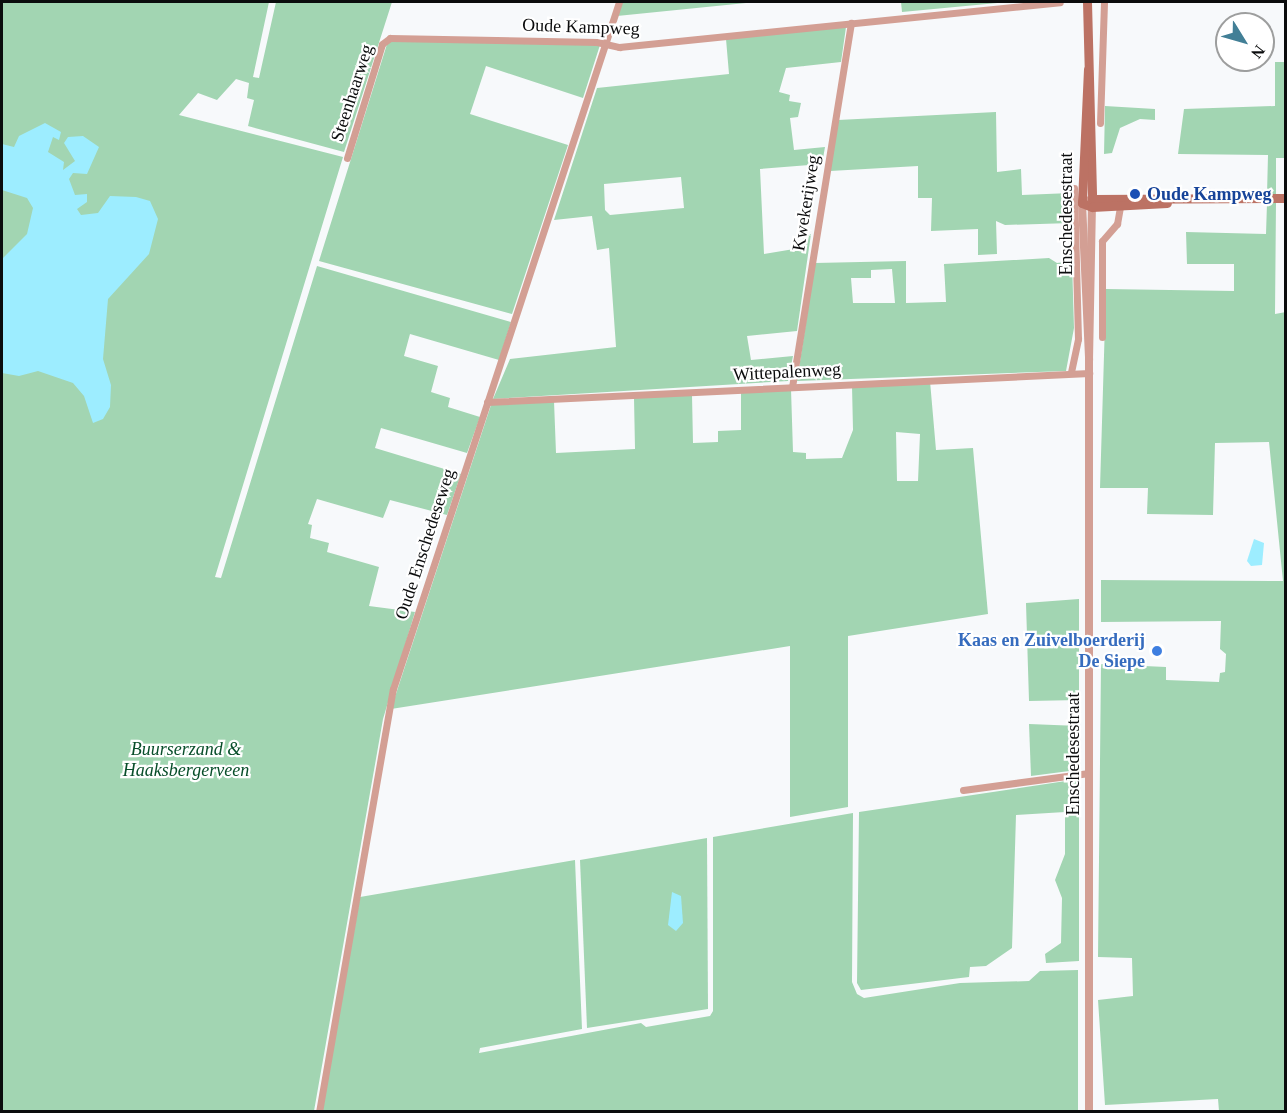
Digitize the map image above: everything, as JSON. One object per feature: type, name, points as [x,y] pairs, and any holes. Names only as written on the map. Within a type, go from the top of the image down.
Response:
[{"type":"main road","name":"Enschedesestraat","points":[[1087,2],[1092,203]]},
{"type":"main road","name":"Enschedesestraat","points":[[1082,203],[1083,90],[1088,67]]},
{"type":"main road","points":[[1082,203],[1284,198]]},
{"type":"street","name":"Oude Enschedeseweg","points":[[319,1112],[385,722],[487,402],[619,2]]},
{"type":"street","name":"Oude Kampweg","points":[[388,38],[605,44],[619,47],[1060,2]]},
{"type":"street","points":[[1100,123],[1104,2]]},
{"type":"street","name":"Kwekerijweg","points":[[792,387],[850,23]]},
{"type":"street","name":"Steenhaarweg","points":[[347,158],[382,44],[388,38]]},
{"type":"street","name":"Enschedesestraat","points":[[1071,372],[1078,339],[1074,188]]},
{"type":"street","name":"Enschedesestraat","points":[[1102,337],[1102,241],[1117,224],[1121,202]]},
{"type":"street","name":"Enschedesestraat","points":[[1082,203],[1089,360]]},
{"type":"street","name":"Enschedesestraat","points":[[1089,1112],[1089,360],[1092,203]]},
{"type":"street","name":"Wittepalenweg","points":[[487,402],[1071,372],[1089,374]]},
{"type":"street","points":[[963,790],[1089,773]]},
{"type":"green space","name":"Buurserzand & Haaksbergerveen","points":[[2,2],[269,2],[253,77],[259,78],[276,2],[392,2],[344,152],[248,126],[254,100],[247,98],[249,83],[236,79],[217,100],[198,93],[179,115],[343,157],[215,577],[221,578],[317,266],[511,322],[499,360],[410,334],[404,356],[438,366],[431,392],[450,398],[448,407],[480,417],[467,453],[381,428],[375,448],[461,474],[447,515],[390,500],[383,518],[317,499],[308,524],[312,525],[310,538],[329,543],[327,552],[379,567],[369,606],[415,612],[383,719],[314,1111],[2,1112]]},
{"type":"green space","points":[[622,2],[756,2],[617,16]]},
{"type":"green space","points":[[901,2],[1008,2],[902,12]]},
{"type":"green space","points":[[846,27],[841,62],[786,68],[779,92],[790,95],[789,101],[801,103],[798,117],[790,118],[794,150],[825,147],[822,164],[760,169],[764,254],[800,248],[804,236],[811,234],[797,331],[747,336],[751,360],[793,356],[788,381],[493,399],[510,359],[616,347],[609,248],[597,250],[592,216],[554,220],[597,88],[729,74],[726,39]],"holes":[[[681,177],[684,208],[610,215],[605,210],[604,184]]]},
{"type":"green space","points":[[388,41],[600,45],[583,98],[486,66],[470,114],[568,145],[512,314],[319,261]]},
{"type":"green space","points":[[1275,62],[1285,62],[1285,158],[1276,158],[1276,194],[1267,194],[1268,155],[1178,154],[1184,109],[1275,106]]},
{"type":"green space","points":[[1105,106],[1155,109],[1155,120],[1140,119],[1120,128],[1112,153],[1104,154]]},
{"type":"green space","points":[[996,112],[997,172],[1021,169],[1022,195],[1071,193],[1071,223],[1005,225],[996,221],[997,254],[978,255],[978,229],[931,231],[932,198],[918,198],[918,166],[830,171],[838,120]]},
{"type":"green space","points":[[1267,203],[1276,203],[1275,314],[1286,312],[1285,1111],[1219,1111],[1218,1099],[1105,1105],[1098,1000],[1133,996],[1132,958],[1098,957],[1101,664],[1166,667],[1166,680],[1219,682],[1220,673],[1225,672],[1226,654],[1220,649],[1221,621],[1101,622],[1101,580],[1283,581],[1269,442],[1215,443],[1213,515],[1147,514],[1148,488],[1100,488],[1106,289],[1234,291],[1234,264],[1187,264],[1186,232],[1266,234]]},
{"type":"green space","points":[[1049,258],[1057,263],[1072,261],[1074,328],[1066,371],[797,381],[815,263],[906,261],[906,303],[946,302],[944,264]],"holes":[[[892,269],[895,303],[853,303],[851,278],[871,278],[871,270]]]},
{"type":"green space","points":[[930,381],[936,450],[973,448],[988,614],[848,636],[848,807],[790,817],[790,646],[391,709],[491,405],[554,401],[556,453],[635,449],[634,398],[692,395],[693,443],[718,442],[718,431],[741,430],[741,392],[791,389],[793,452],[806,453],[806,459],[842,458],[853,430],[852,386]],"holes":[[[896,432],[920,434],[918,481],[897,481]]]},
{"type":"green space","points":[[1079,599],[1079,700],[1029,701],[1026,603]]},
{"type":"green space","points":[[1029,724],[1079,726],[1077,770],[1031,776]]},
{"type":"green space","points":[[1079,779],[1079,961],[1046,963],[1045,954],[1061,943],[1062,898],[1055,880],[1065,854],[1065,812],[1016,815],[1012,948],[986,966],[970,967],[969,977],[861,990],[857,983],[859,812]]},
{"type":"green space","points":[[853,813],[852,982],[857,994],[864,998],[960,983],[1029,981],[1040,971],[1078,970],[1078,1111],[322,1112],[360,897],[575,860],[582,1029],[480,1048],[479,1053],[641,1023],[646,1027],[710,1016],[713,1011],[713,837]]},
{"type":"green space","points":[[707,838],[708,1009],[587,1028],[580,860]]},
{"type":"water","points":[[45,123],[61,132],[59,140],[53,137],[48,152],[64,162],[63,170],[75,161],[64,143],[68,137],[83,136],[99,147],[87,174],[73,173],[69,179],[75,195],[87,194],[87,202],[77,209],[81,215],[98,213],[110,196],[136,197],[150,201],[158,219],[149,254],[108,299],[103,359],[111,385],[110,407],[103,419],[93,423],[84,396],[73,383],[38,371],[19,376],[2,373],[2,259],[27,234],[33,208],[27,198],[2,190],[2,144],[14,147],[19,136]]},
{"type":"water","points":[[1254,539],[1264,543],[1262,565],[1251,566],[1247,561]]},
{"type":"water","points":[[672,892],[681,896],[683,923],[676,931],[668,925]]},
{"type":"place","name":"Oude Kampweg","points":[[1135,194]]},
{"type":"place","name":"Kaas en Zuivelboerderij De Siepe","points":[[1157,651]]}]
